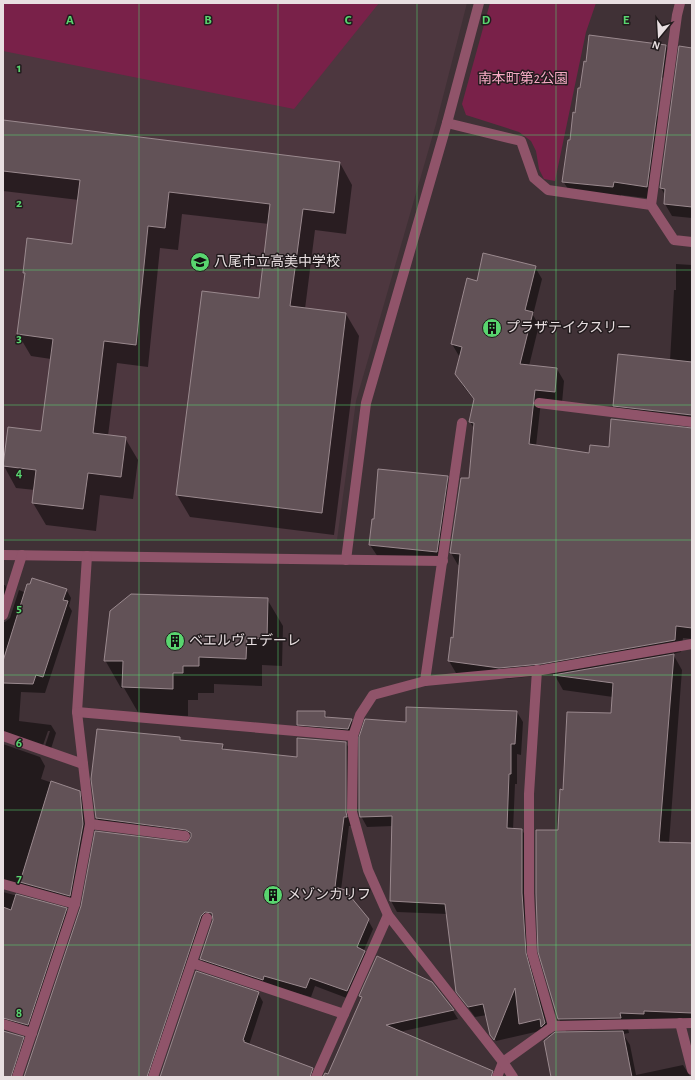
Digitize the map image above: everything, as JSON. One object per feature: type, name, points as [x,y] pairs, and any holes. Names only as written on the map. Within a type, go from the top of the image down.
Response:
[{"type":"street","points":[[346,560],[366,403],[447,123],[479,3]]},
{"type":"street","points":[[680,3],[651,204],[674,240],[692,242]]},
{"type":"street","points":[[447,123],[521,142],[534,178],[548,190],[651,204]]},
{"type":"street","points":[[539,403],[692,422]]},
{"type":"street","points":[[425,681],[462,423]]},
{"type":"street","points":[[3,555],[443,561]]},
{"type":"street","points":[[3,615],[22,555]]},
{"type":"street","points":[[18,1077],[75,904],[90,824],[77,712],[87,556]]},
{"type":"street","points":[[513,1077],[503,1062],[388,915],[368,870],[352,812],[353,736],[360,715],[373,695],[425,681],[537,670],[692,644]]},
{"type":"street","points":[[537,670],[529,794],[529,893],[532,953],[552,1026]]},
{"type":"street","points":[[77,712],[353,736]]},
{"type":"street","points":[[3,736],[83,764]]},
{"type":"street","points":[[90,824],[185,836]]},
{"type":"street","points":[[3,884],[75,904]]},
{"type":"street","points":[[316,1077],[388,915]]},
{"type":"street","points":[[153,1077],[207,918]]},
{"type":"street","points":[[192,963],[344,1014]]},
{"type":"street","points":[[680,1023],[692,1070]]},
{"type":"street","points":[[497,1077],[503,1062],[552,1026],[692,1023]]},
{"type":"street","points":[[3,1024],[32,1033]]},
{"type":"shaded area","name":"八尾市立高美中学校","points":[[3,3],[467,3],[436,124],[356,401],[337,540],[3,539]]},
{"type":"green space","points":[[3,3],[379,3],[294,109],[3,51]]},
{"type":"green space","name":"南本町第2公園","points":[[490,3],[596,3],[586,32],[555,181],[544,179],[539,169],[536,151],[531,141],[519,132],[466,115],[462,104]]},
{"type":"building","points":[[589,35],[666,45],[647,187],[614,182],[613,187],[562,182],[568,140],[570,140],[573,112],[575,113],[578,88],[580,88],[584,61],[586,62]]},
{"type":"building","points":[[679,46],[692,48],[692,207],[664,204],[665,189],[660,188]]},
{"type":"building","points":[[3,120],[340,162],[334,213],[303,209],[290,306],[346,313],[322,513],[176,495],[202,291],[259,298],[270,204],[169,192],[165,228],[148,226],[136,345],[104,341],[93,433],[126,437],[121,477],[88,473],[83,509],[32,503],[36,470],[3,466],[8,427],[41,431],[53,339],[17,334],[25,273],[23,273],[27,238],[72,244],[80,180],[3,171]]},
{"type":"building","points":[[483,253],[536,266],[525,310],[533,312],[520,364],[557,368],[555,392],[535,390],[529,444],[589,453],[590,445],[609,447],[611,419],[692,428],[692,628],[676,626],[675,640],[541,664],[499,668],[448,661],[451,637],[453,638],[460,554],[450,553],[461,478],[469,478],[474,423],[469,422],[474,399],[455,374],[462,347],[451,344],[467,278],[477,281]]},
{"type":"building","points":[[618,354],[692,362],[692,415],[613,406]]},
{"type":"building","points":[[378,469],[448,476],[437,552],[369,545],[372,519],[374,519]]},
{"type":"building","points":[[32,578],[67,589],[63,600],[68,601],[43,677],[36,675],[33,684],[3,683],[3,661],[27,584],[30,584]]},
{"type":"building","name":"ベエルヴェデーレ","points":[[131,594],[268,598],[267,639],[247,638],[246,659],[199,657],[199,666],[183,666],[183,673],[173,673],[173,689],[122,687],[123,661],[104,661],[110,611]]},
{"type":"building","points":[[674,654],[659,842],[692,843],[692,1013],[644,1011],[644,1014],[620,1013],[621,1018],[558,1019],[538,952],[536,830],[558,830],[560,789],[563,790],[567,712],[611,713],[613,683],[553,675]]},
{"type":"building","points":[[406,707],[517,711],[515,744],[511,744],[511,774],[509,774],[507,828],[522,829],[522,893],[526,953],[545,1023],[541,1027],[540,1019],[519,1024],[515,988],[494,1040],[490,1035],[483,1004],[468,1007],[456,992],[445,904],[390,901],[392,816],[360,817],[359,737],[365,719],[406,722]]},
{"type":"building","points":[[297,711],[325,711],[325,717],[352,719],[348,729],[297,725]]},
{"type":"building","points":[[97,729],[180,737],[180,740],[223,744],[222,749],[297,757],[297,738],[346,742],[347,817],[344,817],[335,887],[345,890],[369,919],[357,947],[365,951],[347,991],[310,978],[306,988],[264,976],[263,980],[200,959],[213,920],[212,913],[205,912],[201,916],[147,1077],[24,1077],[81,906],[95,831],[184,842],[188,842],[191,837],[191,833],[186,830],[96,818],[91,779]]},
{"type":"building","points":[[51,781],[80,791],[83,824],[70,896],[20,882]]},
{"type":"building","points":[[16,894],[67,908],[28,1025],[3,1018],[3,907],[11,910]]},
{"type":"building","points":[[377,956],[432,982],[454,1010],[386,1025],[493,1071],[491,1077],[323,1077],[325,1073],[328,1074],[362,997],[359,996]]},
{"type":"building","points":[[196,971],[259,992],[243,1040],[244,1042],[313,1068],[310,1077],[160,1077]]},
{"type":"building","points":[[3,1031],[24,1037],[11,1077],[3,1077]]},
{"type":"building","points":[[623,1031],[632,1077],[551,1077],[544,1041],[555,1032]]},
{"type":"place","name":"八尾市立高美中学校","points":[[200,262]]},
{"type":"place","name":"プラザテイクスリー","points":[[492,328]]},
{"type":"place","name":"ベエルヴェデーレ","points":[[175,641]]},
{"type":"place","name":"メゾンカリフ","points":[[273,895]]}]
